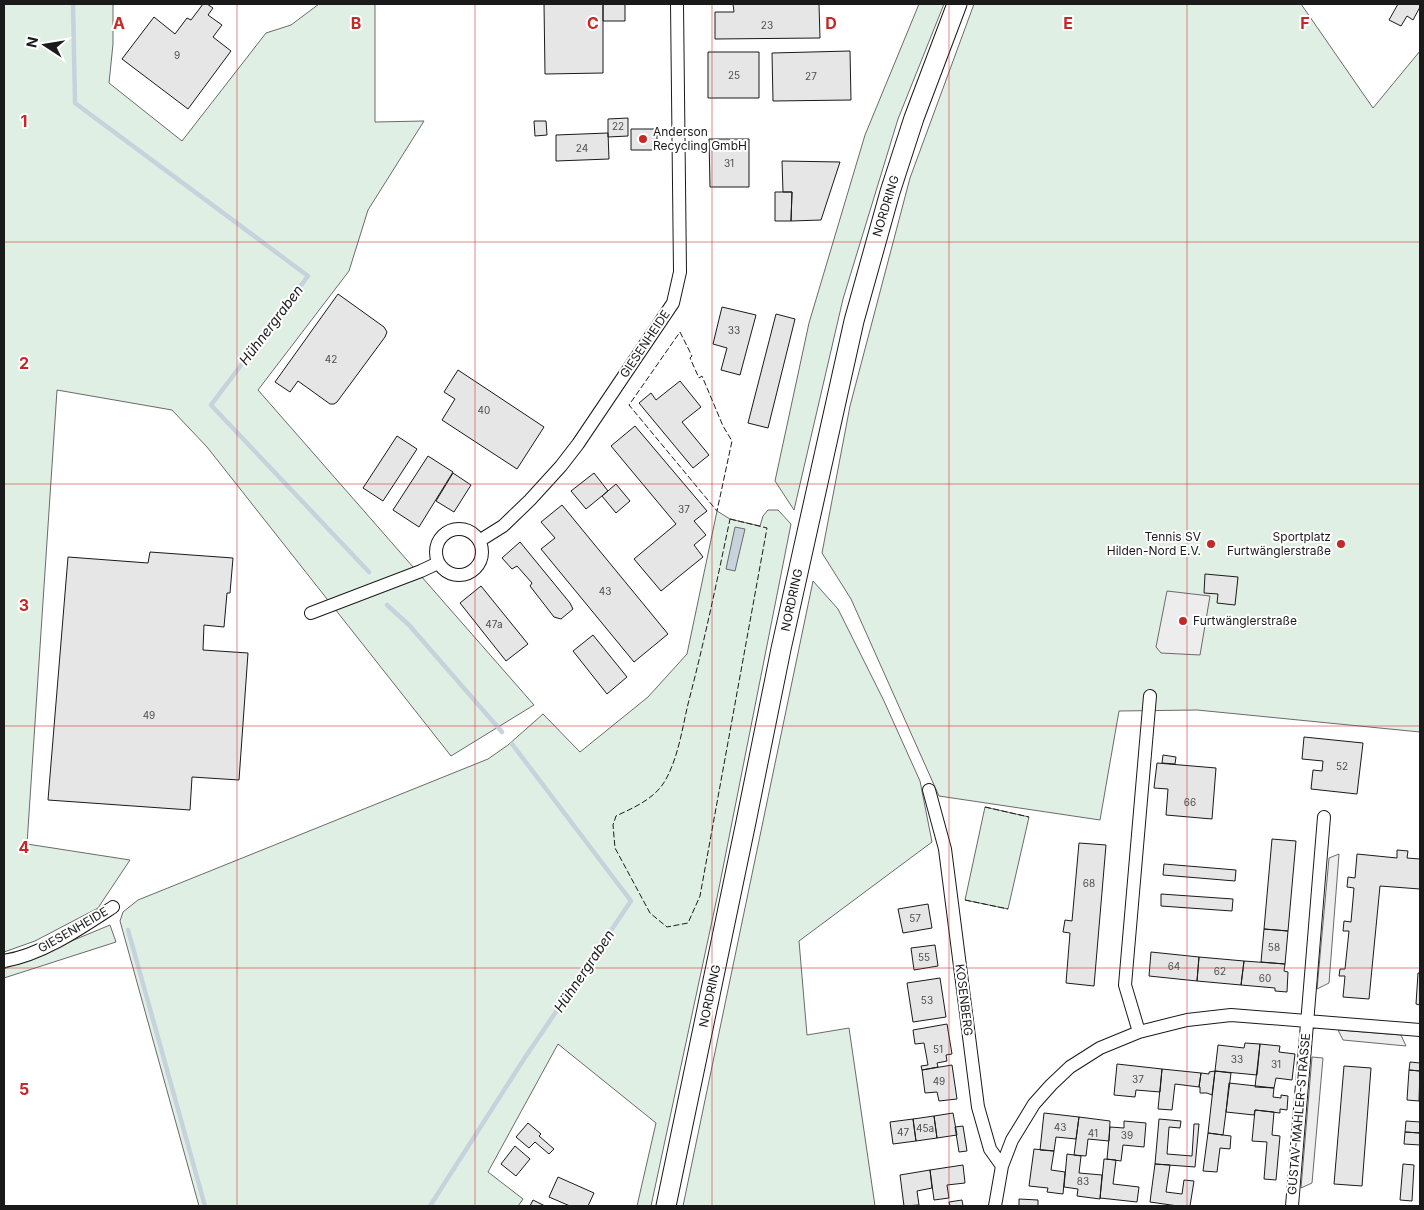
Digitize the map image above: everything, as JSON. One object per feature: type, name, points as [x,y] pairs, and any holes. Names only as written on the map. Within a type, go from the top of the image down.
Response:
[{"type":"main road","name":"NORDRING","points":[[666,1206],[800,559],[854,320],[890,192],[914,118],[958,4]]},
{"type":"street","name":"GIESENHEIDE","points":[[479,541],[503,526],[561,466],[578,444],[673,303],[680,272],[677,4]]},
{"type":"street","points":[[452,530],[467,530],[474,534],[479,541],[482,548],[482,556],[480,562],[470,573],[455,575],[448,573],[438,563],[436,547],[444,534],[452,530]]},
{"type":"street","points":[[311,613],[438,563]]},
{"type":"street","points":[[1139,1032],[1125,986],[1150,696]]},
{"type":"street","name":"KOSENBERG","points":[[929,790],[945,848],[978,1108],[990,1149],[1002,1166]]},
{"type":"street","points":[[1307,1021],[1324,817]]},
{"type":"street","name":"GIESENHEIDE","points":[[4,961],[41,950],[87,924],[113,906]]},
{"type":"street","points":[[995,1206],[1002,1166],[1012,1140],[1034,1104],[1070,1067],[1100,1048],[1139,1032],[1187,1020],[1231,1015],[1420,1030]]},
{"type":"street","name":"GUSTAV-MAHLER-STRASSE","points":[[1292,1206],[1307,1021]]},
{"type":"green space","points":[[4,4],[115,4],[113,5],[113,44],[109,83],[182,141],[266,33],[291,25],[319,4],[375,4],[375,122],[424,121],[368,210],[349,271],[258,390],[534,705],[451,756],[207,447],[172,410],[57,390],[27,844],[130,860],[98,908],[35,941],[4,952]]},
{"type":"green space","points":[[919,4],[944,4],[898,119],[843,299],[794,510],[775,481],[809,323],[865,135]]},
{"type":"green space","points":[[974,4],[1301,4],[1373,108],[1420,51],[1420,732],[1197,710],[1119,711],[1100,820],[939,796],[851,599],[822,553],[850,406],[910,178]]},
{"type":"green space","points":[[768,510],[778,510],[791,524],[718,893],[651,1206],[637,1206],[656,1123],[558,1044],[488,1172],[523,1199],[518,1206],[199,1206],[120,921],[123,912],[138,900],[488,759],[508,745],[543,714],[580,752],[648,697],[687,654],[717,511],[730,519],[760,526],[763,516]]},
{"type":"green space","points":[[813,581],[838,609],[884,701],[920,781],[932,842],[799,941],[807,1035],[849,1028],[875,1206],[683,1206]]},
{"type":"green space","points":[[985,807],[1029,817],[1008,909],[965,900]]},
{"type":"green space","points":[[110,925],[116,942],[4,978],[4,969]]},
{"type":"shaded area","points":[[735,527],[745,529],[735,571],[726,569]]},
{"type":"shaded area","name":"Furtwänglerstraße","points":[[1167,591],[1210,596],[1200,655],[1161,653],[1156,647]]},
{"type":"shaded area","points":[[1339,854],[1329,983],[1317,989],[1329,858]]},
{"type":"shaded area","points":[[1338,1030],[1401,1035],[1406,1046],[1343,1040]]},
{"type":"shaded area","points":[[1312,1057],[1323,1058],[1312,1183],[1301,1188]]},
{"type":"building","points":[[203,4],[213,8],[208,15],[222,25],[213,37],[231,51],[188,109],[122,59],[154,17],[175,34],[187,18],[191,20]]},
{"type":"building","points":[[544,4],[603,4],[603,73],[545,74]]},
{"type":"building","points":[[603,4],[625,4],[625,21],[603,21]]},
{"type":"building","points":[[733,4],[819,4],[820,38],[715,39],[715,12],[734,12]]},
{"type":"building","points":[[1398,4],[1420,4],[1413,20],[1407,16],[1401,26],[1389,20]]},
{"type":"building","points":[[850,51],[851,100],[773,101],[772,53]]},
{"type":"building","points":[[708,52],[759,52],[759,98],[708,98]]},
{"type":"building","points":[[628,118],[628,136],[608,137],[608,119]]},
{"type":"building","points":[[534,121],[546,121],[547,135],[535,136]]},
{"type":"building","points":[[631,129],[657,129],[657,150],[631,150]]},
{"type":"building","points":[[608,133],[609,159],[556,161],[556,135]]},
{"type":"building","points":[[709,139],[749,139],[749,187],[710,187]]},
{"type":"building","points":[[782,161],[840,162],[821,220],[791,221],[792,192],[783,192]]},
{"type":"building","points":[[775,192],[792,192],[791,221],[775,221]]},
{"type":"building","points":[[338,294],[384,327],[387,332],[337,402],[330,404],[298,381],[290,392],[275,382]]},
{"type":"building","points":[[722,307],[756,315],[740,375],[721,370],[727,348],[713,344]]},
{"type":"building","points":[[776,314],[795,319],[768,428],[748,423]]},
{"type":"building","points":[[458,370],[544,427],[517,469],[442,420],[455,399],[444,392]]},
{"type":"building","points":[[680,381],[701,407],[682,422],[709,455],[693,468],[639,403],[651,393],[656,400]]},
{"type":"building","points":[[635,426],[707,511],[694,521],[706,535],[694,545],[703,557],[661,591],[634,559],[676,524],[611,446]]},
{"type":"building","points":[[397,436],[417,449],[383,501],[363,488]]},
{"type":"building","points":[[428,456],[453,472],[419,527],[393,510]]},
{"type":"building","points":[[453,473],[471,485],[454,512],[436,501]]},
{"type":"building","points":[[594,473],[608,491],[586,509],[571,491]]},
{"type":"building","points":[[616,484],[630,501],[616,513],[602,496]]},
{"type":"building","points":[[562,505],[668,634],[634,662],[541,549],[555,538],[541,522]]},
{"type":"building","points":[[520,542],[570,603],[573,609],[561,619],[554,617],[530,586],[532,583],[517,566],[512,569],[502,558]]},
{"type":"building","points":[[150,552],[233,558],[230,593],[227,593],[224,627],[204,625],[203,650],[248,653],[239,780],[192,777],[190,810],[48,800],[68,557],[148,563]]},
{"type":"building","points":[[1205,574],[1238,577],[1235,605],[1217,603],[1218,594],[1204,593]]},
{"type":"building","points":[[481,586],[528,644],[506,661],[460,603]]},
{"type":"building","points":[[593,635],[627,677],[607,694],[573,651]]},
{"type":"building","points":[[1304,737],[1363,743],[1357,794],[1311,789],[1313,770],[1322,771],[1323,761],[1302,759]]},
{"type":"building","points":[[1163,755],[1176,757],[1175,764],[1162,763]]},
{"type":"building","points":[[1157,763],[1216,768],[1212,819],[1166,815],[1168,789],[1154,788]]},
{"type":"building","points":[[1272,839],[1296,841],[1288,931],[1264,929]]},
{"type":"building","points":[[1079,843],[1106,845],[1094,986],[1066,983],[1070,933],[1063,932],[1065,920],[1072,921]]},
{"type":"building","points":[[1397,850],[1408,851],[1407,858],[1420,859],[1420,889],[1380,886],[1369,999],[1343,997],[1345,976],[1339,976],[1340,969],[1345,969],[1349,931],[1343,931],[1344,921],[1351,922],[1354,888],[1347,887],[1348,877],[1355,878],[1357,854],[1397,858]]},
{"type":"building","points":[[1164,864],[1236,870],[1235,881],[1163,875]]},
{"type":"building","points":[[1161,894],[1233,899],[1232,911],[1161,906]]},
{"type":"building","points":[[928,904],[932,928],[903,933],[898,909]]},
{"type":"building","points":[[1264,929],[1288,931],[1285,964],[1261,962]]},
{"type":"building","points":[[935,945],[938,966],[914,970],[911,948]]},
{"type":"building","points":[[1151,952],[1199,957],[1197,981],[1149,976]]},
{"type":"building","points":[[1199,957],[1244,961],[1241,985],[1197,981]]},
{"type":"building","points":[[1244,961],[1285,964],[1284,971],[1288,972],[1287,992],[1275,991],[1275,988],[1241,985]]},
{"type":"building","points":[[1418,973],[1420,973],[1420,1005],[1416,1004]]},
{"type":"building","points":[[940,978],[946,1017],[913,1022],[907,983]]},
{"type":"building","points":[[947,1024],[952,1054],[946,1055],[947,1061],[937,1063],[938,1067],[922,1070],[921,1066],[928,1065],[924,1043],[915,1044],[913,1030]]},
{"type":"building","points":[[1245,1043],[1260,1044],[1257,1075],[1215,1071],[1218,1045],[1244,1048]]},
{"type":"building","points":[[1260,1044],[1280,1046],[1279,1052],[1295,1054],[1292,1080],[1276,1078],[1274,1088],[1255,1087]]},
{"type":"building","points":[[1410,1062],[1420,1063],[1420,1071],[1409,1070]]},
{"type":"building","points":[[1117,1064],[1162,1069],[1160,1092],[1136,1090],[1135,1097],[1114,1095]]},
{"type":"building","points":[[952,1065],[957,1099],[939,1101],[937,1092],[925,1093],[922,1070]]},
{"type":"building","points":[[1344,1066],[1371,1068],[1362,1186],[1334,1184]]},
{"type":"building","points":[[1162,1069],[1201,1073],[1199,1087],[1175,1084],[1172,1110],[1158,1109]]},
{"type":"building","points":[[1409,1070],[1420,1071],[1419,1101],[1407,1100]]},
{"type":"building","points":[[1215,1071],[1212,1095],[1200,1093],[1201,1073],[1209,1074],[1209,1072]]},
{"type":"building","points":[[1215,1071],[1231,1073],[1223,1135],[1208,1133]]},
{"type":"building","points":[[1229,1083],[1274,1088],[1273,1097],[1281,1098],[1281,1095],[1288,1096],[1287,1110],[1280,1109],[1280,1113],[1255,1110],[1254,1115],[1226,1112]]},
{"type":"building","points":[[1255,1110],[1274,1112],[1272,1135],[1280,1136],[1276,1180],[1264,1179],[1267,1142],[1252,1141]]},
{"type":"building","points":[[953,1113],[957,1135],[937,1138],[934,1116]]},
{"type":"building","points":[[1044,1113],[1079,1117],[1076,1139],[1056,1137],[1054,1151],[1040,1150]]},
{"type":"building","points":[[934,1116],[937,1138],[916,1141],[913,1119]]},
{"type":"building","points":[[1079,1117],[1110,1121],[1109,1141],[1088,1139],[1086,1156],[1074,1155]]},
{"type":"building","points":[[913,1119],[916,1141],[893,1144],[890,1122]]},
{"type":"building","points":[[1159,1119],[1181,1121],[1180,1128],[1169,1127],[1167,1154],[1192,1156],[1194,1124],[1199,1124],[1195,1167],[1155,1164]]},
{"type":"building","points":[[1124,1121],[1146,1123],[1144,1147],[1123,1145],[1121,1161],[1107,1159],[1110,1127],[1124,1128]]},
{"type":"building","points":[[1406,1121],[1420,1122],[1420,1133],[1405,1132]]},
{"type":"building","points":[[528,1123],[554,1149],[549,1154],[535,1142],[529,1148],[516,1137]]},
{"type":"building","points":[[963,1126],[967,1151],[959,1152],[955,1127]]},
{"type":"building","points":[[1405,1132],[1420,1133],[1420,1145],[1404,1144]]},
{"type":"building","points":[[1208,1133],[1231,1136],[1230,1149],[1220,1148],[1217,1172],[1203,1171]]},
{"type":"building","points":[[515,1146],[530,1159],[516,1176],[501,1164]]},
{"type":"building","points":[[1034,1149],[1054,1151],[1051,1170],[1065,1172],[1063,1194],[1047,1192],[1048,1188],[1029,1186]]},
{"type":"building","points":[[1067,1154],[1081,1156],[1079,1173],[1102,1175],[1100,1199],[1077,1196],[1078,1189],[1064,1187]]},
{"type":"building","points":[[1104,1159],[1116,1160],[1113,1184],[1139,1187],[1137,1202],[1100,1198]]},
{"type":"building","points":[[1155,1164],[1170,1165],[1166,1192],[1182,1194],[1184,1180],[1194,1181],[1190,1206],[1150,1202]]},
{"type":"building","points":[[1403,1164],[1414,1165],[1412,1201],[1400,1200]]},
{"type":"building","points":[[963,1165],[965,1183],[947,1185],[949,1198],[934,1200],[930,1170]]},
{"type":"building","points":[[930,1170],[932,1188],[917,1191],[919,1205],[904,1206],[900,1175]]},
{"type":"building","points":[[558,1177],[594,1193],[588,1206],[570,1206],[549,1197]]},
{"type":"building","points":[[1019,1199],[1038,1200],[1038,1206],[1019,1206]]},
{"type":"building","points":[[533,1200],[545,1206],[530,1206]]},
{"type":"building","points":[[962,1200],[963,1206],[950,1206],[949,1202]]},
{"type":"waterway","name":"Hühnergraben","points":[[73,4],[75,103],[308,276],[211,405],[369,572]]},
{"type":"waterway","name":"Hühnergraben","points":[[387,605],[409,625],[502,732]]},
{"type":"waterway","name":"Hühnergraben","points":[[430,1206],[524,1059],[631,901],[512,744]]},
{"type":"waterway","points":[[128,930],[205,1206]]},
{"type":"fence","points":[[680,332],[692,356],[690,358],[699,378],[702,376],[723,426],[732,441],[717,511],[629,405],[680,332]]},
{"type":"fence","points":[[730,519],[767,528],[700,896],[688,923],[667,927],[650,913],[615,848],[613,825],[616,816],[644,802],[661,787],[673,763],[705,635],[730,519]]},
{"type":"fence","points":[[985,807],[1029,817]]},
{"type":"fence","points":[[965,900],[1008,909]]},
{"type":"place","name":"Anderson Recycling GmbH","points":[[643,139]]},
{"type":"place","name":"Tennis SV Hilden-Nord E.V.","points":[[1211,544]]},
{"type":"place","name":"Sportplatz Furtwänglerstraße","points":[[1341,544]]},
{"type":"place","name":"Furtwänglerstraße","points":[[1183,621]]}]
